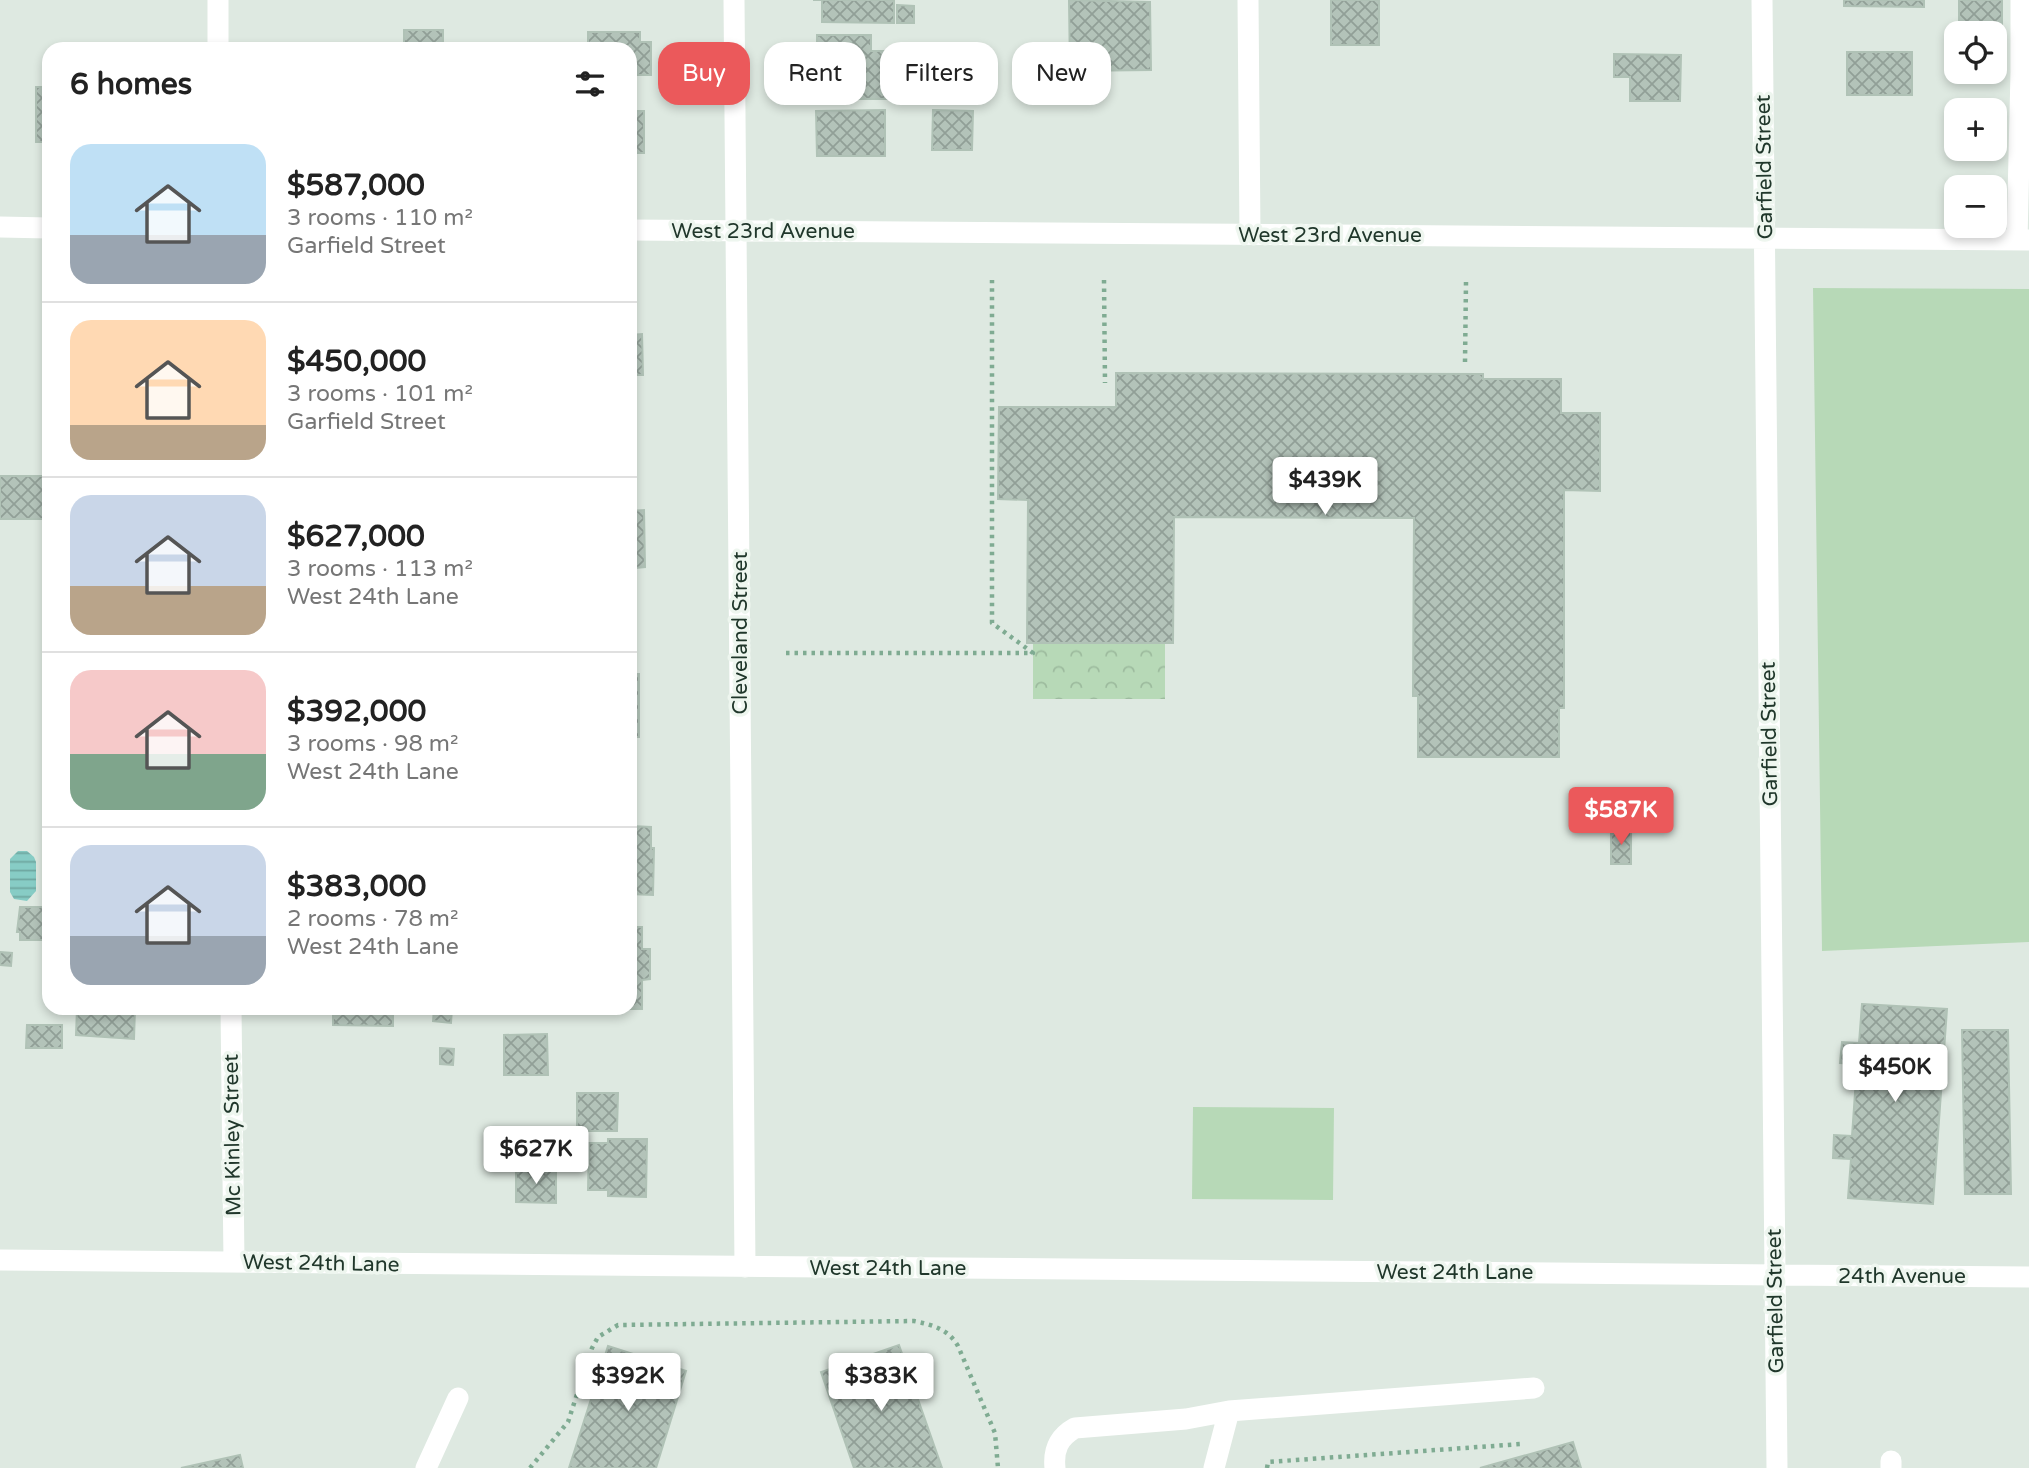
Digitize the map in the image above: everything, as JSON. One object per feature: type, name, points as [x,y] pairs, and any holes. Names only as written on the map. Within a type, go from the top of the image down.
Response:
[{"type":"street","points":[[218,0],[218,42]]},
{"type":"street","name":"Cleveland Street","points":[[734,0],[745,1267]]},
{"type":"street","points":[[1248,0],[1250,234]]},
{"type":"street","name":"Garfield Street","points":[[1762,0],[1777,1468]]},
{"type":"street","points":[[2021,0],[2023,240]]},
{"type":"street","points":[[0,227],[42,228]]},
{"type":"street","name":"West 23rd Avenue","points":[[637,230],[2023,240]]},
{"type":"street","name":"Mc Kinley Street","points":[[231,1015],[234,1262]]},
{"type":"street","name":"West 24th Lane","points":[[0,1260],[1775,1274]]},
{"type":"street","name":"24th Avenue","points":[[1775,1274],[2029,1277]]},
{"type":"street","points":[[1055,1468],[1057,1444],[1065,1434],[1075,1428],[1186,1419],[1229,1411],[1534,1388]]},
{"type":"street","points":[[426,1468],[457,1398]]},
{"type":"street","points":[[1214,1468],[1229,1411]]},
{"type":"path","points":[[786,653],[1033,653],[992,623],[992,280]]},
{"type":"path","points":[[1104,280],[1105,383]]},
{"type":"path","points":[[1465,362],[1466,282]]},
{"type":"path","points":[[530,1468],[568,1422],[598,1337],[618,1325],[914,1321],[941,1328],[951,1335],[958,1346],[995,1433],[998,1468]]},
{"type":"path","points":[[1267,1468],[1268,1462],[1521,1444]]},
{"type":"green space","points":[[1813,288],[2029,289],[2029,942],[1822,951]]},
{"type":"green space","points":[[1033,643],[1165,643],[1165,699],[1033,699]]},
{"type":"green space","points":[[1193,1107],[1334,1108],[1333,1200],[1192,1199]]},
{"type":"water","points":[[18,851],[27,851],[36,862],[36,891],[27,901],[14,899],[10,892],[10,859]]},
{"type":"building","points":[[822,0],[894,0],[894,23],[822,22]]},
{"type":"building","points":[[1069,0],[1150,2],[1151,70],[1111,70],[1111,42],[1070,42]]},
{"type":"building","points":[[1331,0],[1379,0],[1379,45],[1331,45]]},
{"type":"building","points":[[1844,0],[1924,0],[1924,7],[1844,6]]},
{"type":"building","points":[[1959,0],[2002,0],[2002,21],[1959,21]]},
{"type":"building","points":[[897,5],[914,6],[914,23],[897,23]]},
{"type":"building","points":[[404,30],[443,30],[443,42],[404,42]]},
{"type":"building","points":[[588,32],[640,32],[640,42],[651,42],[651,75],[637,75],[637,42],[588,42]]},
{"type":"building","points":[[817,35],[871,35],[871,51],[880,51],[880,99],[866,99],[866,42],[817,42]]},
{"type":"building","points":[[1847,52],[1912,52],[1912,95],[1847,95]]},
{"type":"building","points":[[1614,54],[1681,55],[1680,101],[1630,101],[1630,77],[1614,77]]},
{"type":"building","points":[[36,87],[42,87],[42,142],[36,142]]},
{"type":"building","points":[[885,110],[885,156],[817,156],[816,111]]},
{"type":"building","points":[[933,110],[973,111],[972,150],[932,150]]},
{"type":"building","points":[[637,111],[644,111],[644,153],[637,153]]},
{"type":"building","points":[[637,334],[642,334],[643,375],[637,375]]},
{"type":"building","points":[[1116,373],[1483,374],[1483,379],[1561,379],[1561,413],[1600,413],[1600,491],[1564,490],[1564,708],[1559,708],[1559,757],[1418,757],[1418,696],[1413,696],[1414,518],[1174,517],[1173,643],[1027,643],[1028,500],[998,499],[999,407],[1116,407]]},
{"type":"building","points":[[0,476],[42,476],[42,519],[0,519]]},
{"type":"building","points":[[637,510],[644,510],[645,567],[637,568]]},
{"type":"building","points":[[637,674],[639,674],[637,737]]},
{"type":"building","points":[[637,826],[651,827],[651,848],[654,848],[653,895],[637,894]]},
{"type":"building","points":[[1611,831],[1631,831],[1631,864],[1611,864]]},
{"type":"building","points":[[20,907],[42,907],[42,940],[20,940],[20,932],[17,932]]},
{"type":"building","points":[[637,927],[642,927],[642,949],[650,949],[650,979],[642,980],[642,1009],[637,1009]]},
{"type":"building","points":[[0,952],[12,953],[11,966],[0,965]]},
{"type":"building","points":[[1862,1004],[1947,1009],[1933,1204],[1848,1198],[1851,1159],[1833,1158],[1834,1135],[1852,1136],[1857,1064],[1840,1063],[1842,1042],[1859,1043]]},
{"type":"building","points":[[77,1015],[135,1015],[134,1039],[76,1035]]},
{"type":"building","points":[[333,1015],[393,1015],[393,1026],[333,1025]]},
{"type":"building","points":[[433,1015],[452,1015],[451,1023],[433,1021]]},
{"type":"building","points":[[27,1025],[62,1025],[62,1048],[26,1048]]},
{"type":"building","points":[[1962,1030],[2008,1030],[2011,1194],[1965,1194]]},
{"type":"building","points":[[547,1034],[548,1075],[504,1075],[504,1035]]},
{"type":"building","points":[[440,1048],[454,1049],[453,1065],[440,1064]]},
{"type":"building","points":[[577,1093],[618,1093],[617,1131],[577,1131]]},
{"type":"building","points":[[608,1139],[647,1139],[646,1197],[608,1196],[608,1190],[588,1190],[589,1143],[608,1143]]},
{"type":"building","points":[[516,1170],[556,1171],[556,1203],[516,1202]]},
{"type":"building","points":[[899,1345],[942,1468],[854,1468],[821,1372]]},
{"type":"building","points":[[608,1346],[686,1371],[656,1468],[569,1468]]},
{"type":"building","points":[[1573,1442],[1581,1468],[1480,1468]]},
{"type":"building","points":[[240,1455],[243,1468],[181,1468]]}]
